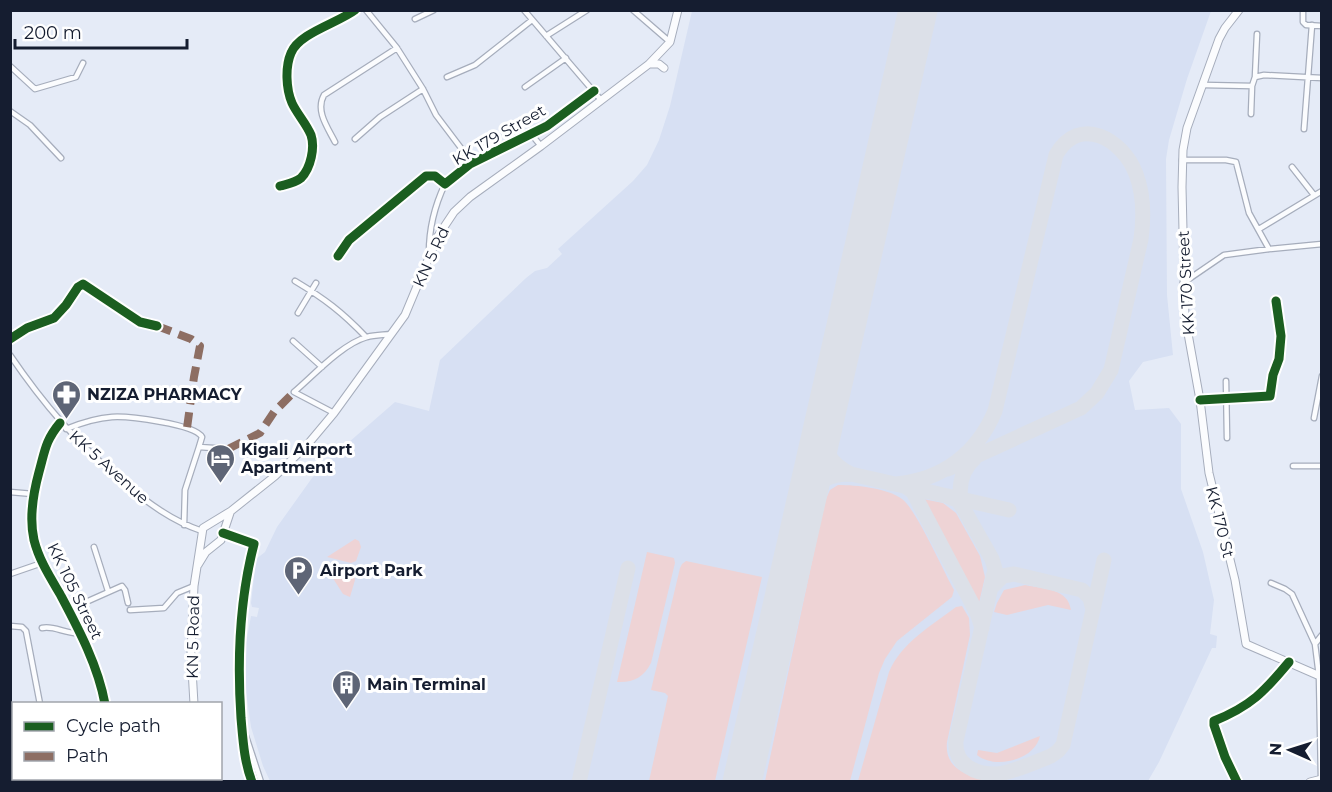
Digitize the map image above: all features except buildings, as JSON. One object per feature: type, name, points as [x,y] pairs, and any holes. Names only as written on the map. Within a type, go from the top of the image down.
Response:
[{"type":"main road","points":[[670,42],[678,10]]},
{"type":"main road","name":"KK 170 Street","points":[[1200,400],[1185,317],[1182,160],[1187,128],[1219,39],[1239,10]]},
{"type":"main road","name":"KN 5 Rd","points":[[202,533],[209,523],[231,511],[275,476],[308,444],[334,413],[392,334],[412,300],[438,236],[454,212],[487,184],[649,64],[670,42]]},
{"type":"main road","points":[[649,64],[659,64],[664,68]]},
{"type":"main road","name":"KK 170 St","points":[[1200,400],[1209,473],[1235,580],[1246,644],[1289,662]]},
{"type":"main road","name":"KN 5 Rd","points":[[196,570],[206,552],[221,540],[231,511]]},
{"type":"main road","points":[[209,523],[216,524],[223,532]]},
{"type":"main road","points":[[202,533],[208,543],[216,543]]},
{"type":"main road","points":[[196,570],[202,533]]},
{"type":"main road","name":"KN 5 Road","points":[[194,702],[191,652],[196,570]]},
{"type":"main road","points":[[1289,662],[1320,676]]},
{"type":"main road","points":[[1310,782],[1321,779]]},
{"type":"street","points":[[280,186],[302,177],[309,165],[312,152],[312,138],[292,104],[288,87],[291,52],[300,41],[343,19],[355,10]]},
{"type":"street","points":[[366,10],[397,48],[423,89],[436,115],[464,152],[470,164]]},
{"type":"street","points":[[415,20],[434,10]]},
{"type":"street","points":[[524,10],[601,100]]},
{"type":"street","points":[[546,36],[587,10]]},
{"type":"street","points":[[633,10],[670,42]]},
{"type":"street","points":[[1303,10],[1303,22],[1306,25],[1322,26]]},
{"type":"street","points":[[447,77],[475,65],[532,20]]},
{"type":"street","points":[[1304,129],[1312,25]]},
{"type":"street","points":[[1251,114],[1257,34]]},
{"type":"street","points":[[335,142],[321,111],[321,99],[328,91],[397,48]]},
{"type":"street","points":[[525,87],[566,58]]},
{"type":"street","points":[[10,66],[35,89],[76,77],[82,63]]},
{"type":"street","points":[[1255,77],[1264,75],[1322,78]]},
{"type":"street","points":[[1204,85],[1252,86]]},
{"type":"street","points":[[355,139],[380,117],[423,89]]},
{"type":"street","name":"KK 179 Street","points":[[338,256],[349,240],[426,176],[435,176],[445,184],[470,164],[547,126],[594,91]]},
{"type":"street","points":[[10,111],[30,125],[61,158]]},
{"type":"street","points":[[531,134],[541,146]]},
{"type":"street","points":[[1182,160],[1236,162],[1246,205],[1269,249]]},
{"type":"street","points":[[1293,167],[1314,195]]},
{"type":"street","points":[[429,256],[429,231],[432,217],[435,204],[445,184]]},
{"type":"street","points":[[1259,229],[1322,191]]},
{"type":"street","points":[[1183,283],[1224,255],[1322,244]]},
{"type":"street","points":[[295,281],[336,307],[366,337]]},
{"type":"street","points":[[298,313],[316,283]]},
{"type":"street","points":[[10,339],[27,328],[54,318],[66,306],[78,287],[83,284],[140,322],[157,326]]},
{"type":"street","points":[[1200,400],[1270,396],[1273,375],[1279,359],[1281,336],[1276,301]]},
{"type":"street","points":[[334,413],[294,392],[342,351],[366,337],[392,334]]},
{"type":"street","points":[[293,341],[322,367]]},
{"type":"street","name":"KK 5 Avenue","points":[[10,355],[60,423],[106,468],[140,496],[184,525],[202,533]]},
{"type":"street","points":[[1314,418],[1322,376]]},
{"type":"street","points":[[1226,381],[1227,438]]},
{"type":"street","points":[[66,429],[81,423],[111,417],[131,417],[187,428],[202,435],[185,490],[184,525]]},
{"type":"street","name":"KK 105 Street","points":[[60,423],[46,442],[33,494],[34,540],[42,563],[68,610],[97,674],[104,702]]},
{"type":"street","points":[[199,447],[228,449]]},
{"type":"street","points":[[1293,466],[1322,466]]},
{"type":"street","points":[[10,492],[33,494]]},
{"type":"street","points":[[223,532],[254,544],[246,582],[239,640],[239,693],[243,742],[252,782]]},
{"type":"street","points":[[94,547],[108,591]]},
{"type":"street","points":[[10,574],[42,563]]},
{"type":"street","points":[[1271,583],[1292,594],[1315,644],[1320,676],[1321,779]]},
{"type":"street","points":[[130,610],[164,608],[177,593],[194,585]]},
{"type":"street","points":[[68,610],[108,591],[124,587],[128,603]]},
{"type":"street","points":[[10,626],[22,627],[26,631],[40,702]]},
{"type":"street","points":[[42,628],[49,627],[66,634],[79,633]]},
{"type":"street","points":[[1315,644],[1322,635]]},
{"type":"street","points":[[1237,782],[1224,758],[1214,721],[1235,712],[1259,697],[1289,662]]},
{"type":"street","points":[[241,715],[261,782]]},
{"type":"shaded area","points":[[692,11],[1211,11],[1187,79],[1169,140],[1166,159],[1167,295],[1173,355],[1143,362],[1129,381],[1135,410],[1169,408],[1181,424],[1181,489],[1203,552],[1214,600],[1210,634],[1217,636],[1216,648],[1212,648],[1148,781],[270,781],[251,727],[246,692],[246,643],[251,616],[257,617],[259,608],[252,607],[251,603],[256,559],[265,552],[277,527],[312,478],[333,456],[395,402],[429,411],[440,360],[526,278],[535,271],[547,268],[562,254],[558,249],[633,181],[647,165],[659,140],[670,106]]},
{"type":"shaded area","points":[[838,485],[880,490],[902,499],[922,527],[954,590],[952,597],[897,641],[885,659],[879,673],[850,781],[765,781],[825,501],[830,490]]},
{"type":"shaded area","points":[[923,499],[943,503],[956,513],[980,556],[985,577],[979,603]]},
{"type":"shaded area","points":[[355,539],[359,541],[361,547],[356,561],[351,563],[327,557]]},
{"type":"shaded area","points":[[647,552],[674,558],[675,563],[651,663],[637,678],[617,682]]},
{"type":"shaded area","points":[[686,561],[762,577],[715,781],[649,781],[668,696],[665,693],[651,690],[680,568]]},
{"type":"shaded area","points":[[326,564],[354,570],[355,580],[350,597],[343,594]]},
{"type":"shaded area","points":[[1025,585],[1060,593],[1069,603],[1071,610],[1048,605],[1007,615],[994,612],[1004,590]]},
{"type":"shaded area","points":[[962,606],[969,618],[970,635],[947,742],[947,752],[954,766],[961,771],[994,781],[858,781],[889,672],[895,661],[918,635],[956,607]]},
{"type":"shaded area","points":[[1040,736],[1037,744],[1023,757],[994,762],[977,755],[978,750],[997,753]]},
{"type":"taxiway","points":[[896,484],[928,477],[956,462],[968,452],[987,426],[995,411],[1056,155],[1066,143],[1076,136],[1088,134],[1100,136],[1121,150],[1130,161],[1139,182],[1143,206],[1141,239],[1111,370],[1097,393],[1081,408],[948,469]]},
{"type":"taxiway","points":[[823,428],[824,443],[829,456],[838,466],[851,474]]},
{"type":"taxiway","points":[[962,506],[961,480],[966,468],[975,458]]},
{"type":"taxiway","points":[[807,498],[825,479],[851,474],[1009,510]]},
{"type":"taxiway","points":[[906,487],[913,492],[977,613],[982,628]]},
{"type":"taxiway","points":[[949,497],[957,500],[962,506],[992,559],[995,569],[956,741],[956,749],[963,762],[968,767],[982,773],[998,774],[1025,766],[1051,756],[1063,745],[1104,560]]},
{"type":"taxiway","points":[[579,782],[628,568]]},
{"type":"taxiway","points":[[993,586],[1003,576],[1014,574],[1082,590],[1090,598],[1093,610]]},
{"type":"runway","points":[[742,782],[918,10]]},
{"type":"marked path","points":[[157,326],[191,339],[200,346],[187,428]]},
{"type":"marked path","points":[[228,449],[260,433],[274,412],[294,392]]},
{"type":"cycle path","points":[[280,186],[301,178],[310,163],[312,151],[311,135],[294,107],[288,91],[287,71],[291,53],[295,46],[310,34],[355,10]]},
{"type":"cycle path","points":[[338,256],[349,240],[426,176],[435,176],[445,184],[470,164],[547,126],[594,91]]},
{"type":"cycle path","points":[[10,339],[27,328],[54,318],[78,287],[83,284],[140,322],[157,326]]},
{"type":"cycle path","points":[[1200,400],[1270,396],[1273,375],[1279,359],[1281,336],[1276,301]]},
{"type":"cycle path","points":[[60,423],[46,446],[37,480],[32,506],[33,532],[42,561],[87,647],[98,675],[105,702]]},
{"type":"cycle path","points":[[223,533],[254,544],[245,587],[239,652],[242,734],[252,782]]},
{"type":"cycle path","points":[[1237,782],[1225,757],[1214,721],[1238,710],[1256,697],[1289,662]]},
{"type":"place","name":"NZIZA PHARMACY","points":[[66,420]]},
{"type":"place","name":"Kigali Airport Apartment","points":[[220,484]]},
{"type":"place","name":"Airport Park","points":[[299,596]]},
{"type":"place","name":"Main Terminal","points":[[346,710]]}]
